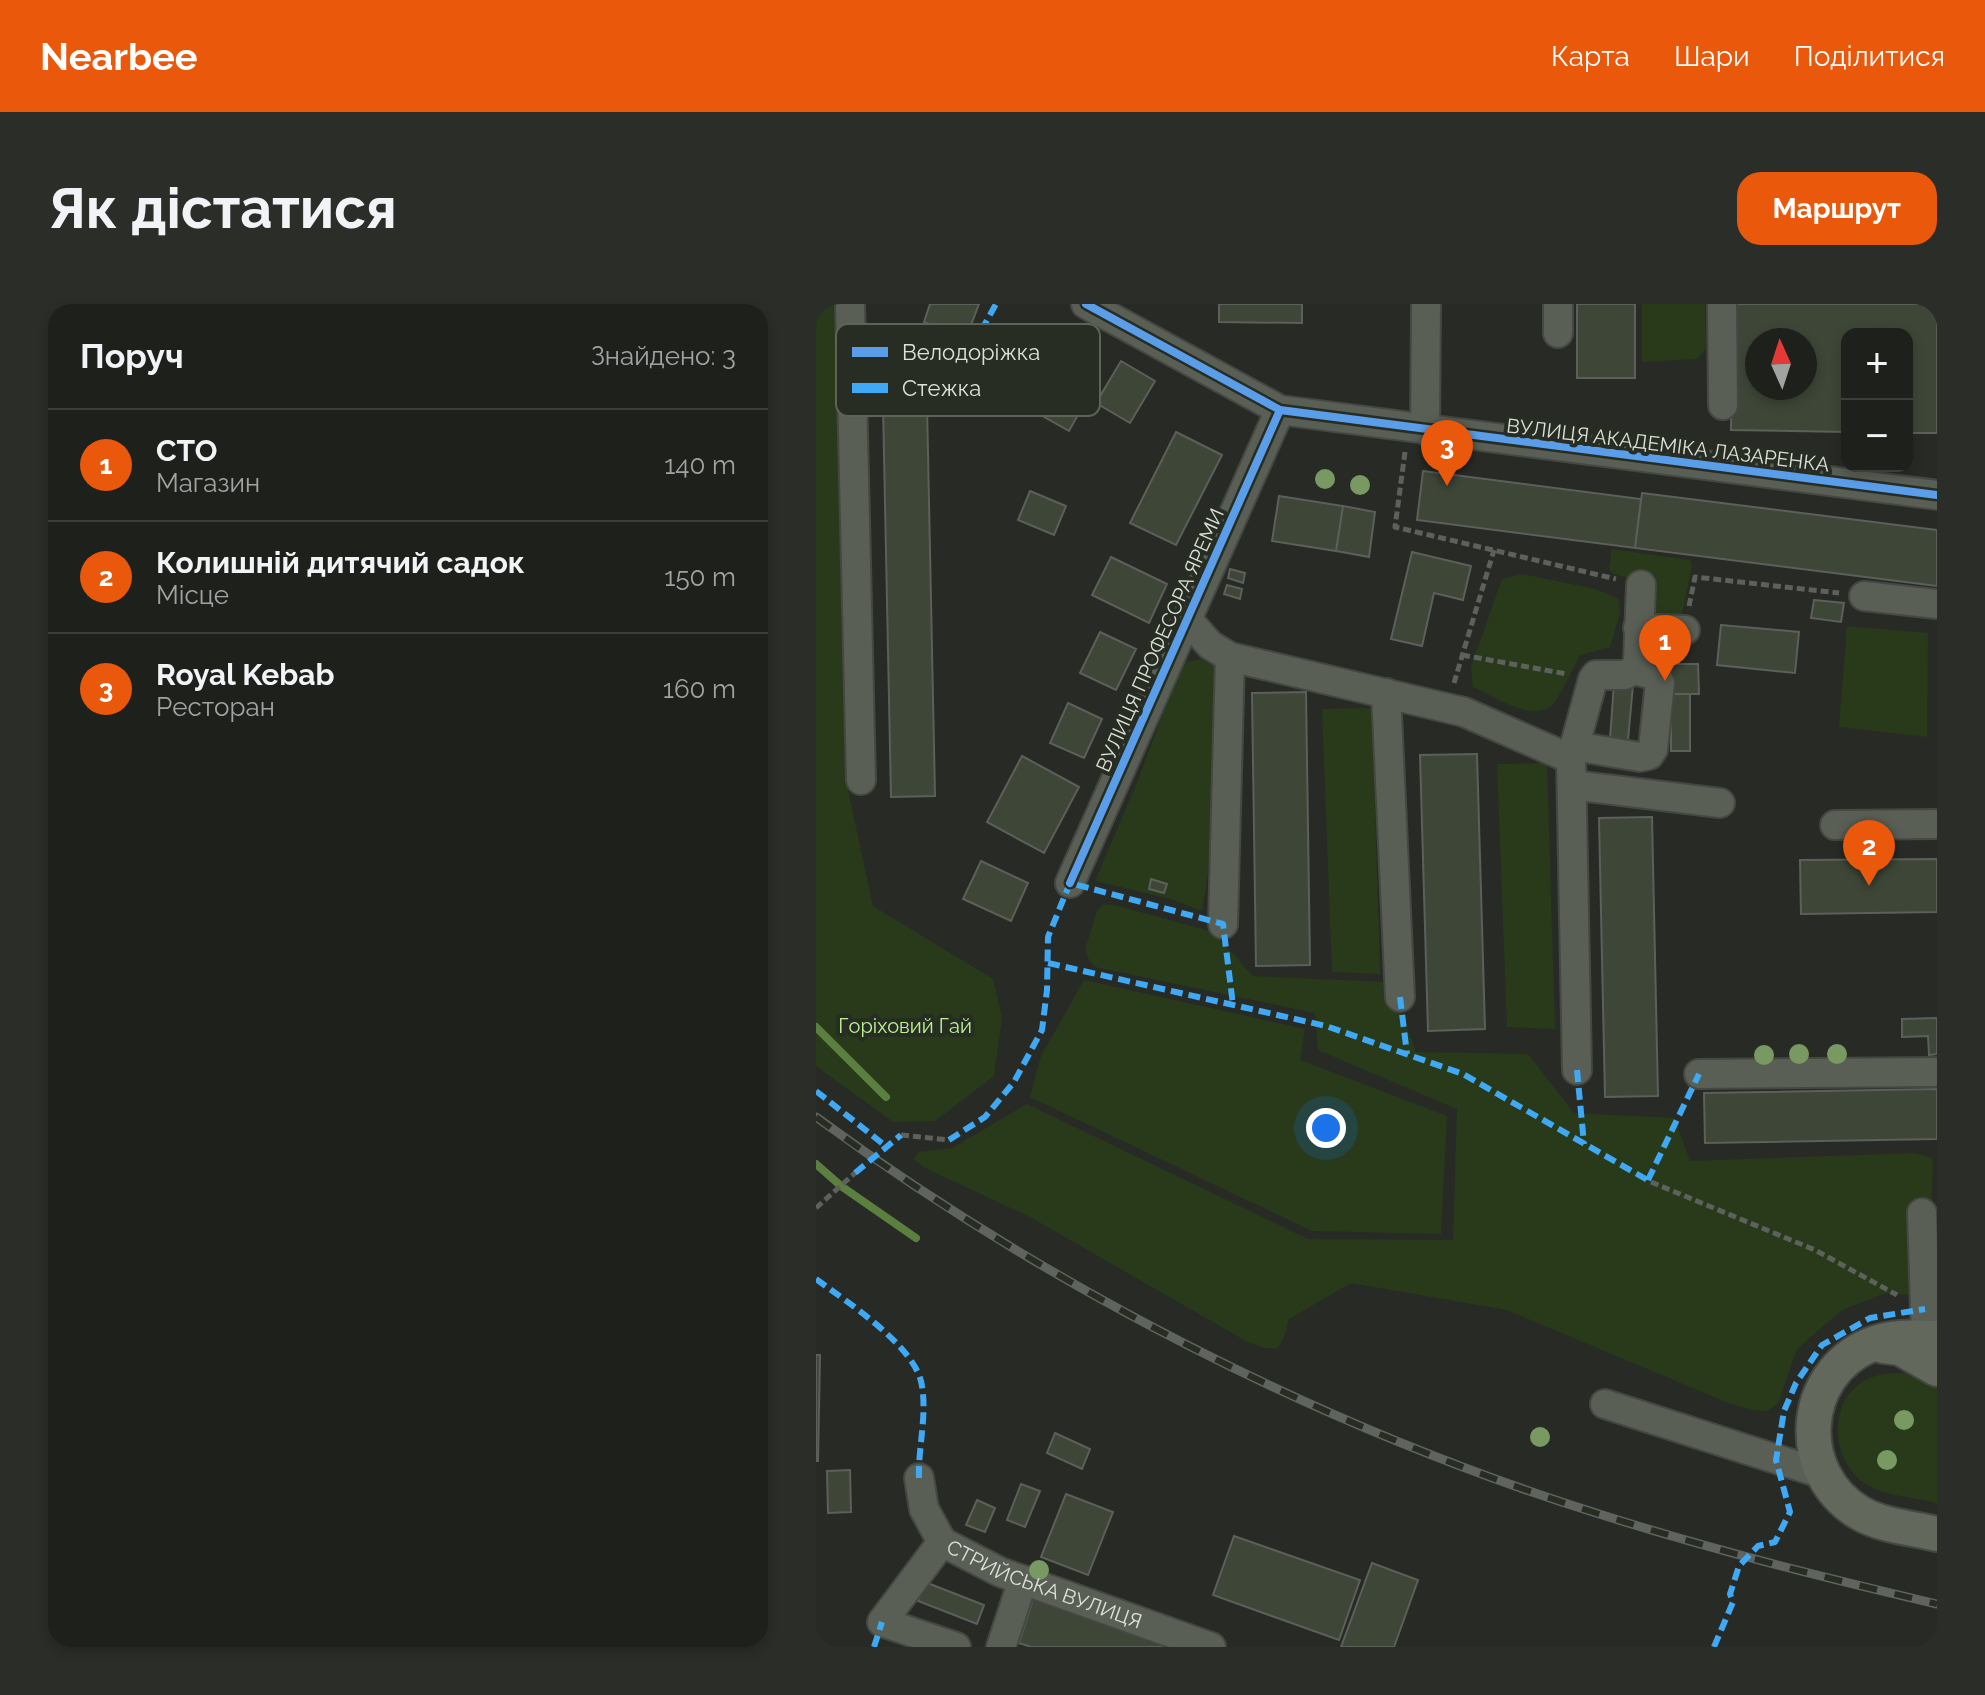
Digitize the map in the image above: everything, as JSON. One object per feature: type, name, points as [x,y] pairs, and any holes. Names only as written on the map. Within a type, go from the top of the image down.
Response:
[{"type":"main road","points":[[1931,1339],[1900,1348],[1869,1345],[1838,1367],[1818,1399],[1813,1452],[1833,1489],[1862,1514],[1937,1534]]},
{"type":"street","points":[[850,304],[850,324]]},
{"type":"street","name":"ВУЛИЦЯ АКАДЕМІКА ЛАЗАРЕНКА","points":[[1086,304],[1280,410],[1423,442],[1937,495]]},
{"type":"street","points":[[1423,442],[1426,304]]},
{"type":"street","points":[[1558,304],[1558,333]]},
{"type":"street","points":[[1722,304],[1723,405]]},
{"type":"street","name":"ВУЛИЦЯ ПРОФЕСОРА ЯРЕМИ","points":[[1070,883],[1280,410]]},
{"type":"street","points":[[853,416],[861,780]]},
{"type":"street","points":[[1635,670],[1638,662],[1641,585]]},
{"type":"street","points":[[1864,596],[1937,604]]},
{"type":"street","points":[[1188,620],[1210,645],[1230,657],[1464,712],[1572,763],[1720,803]]},
{"type":"street","points":[[1638,628],[1685,630]]},
{"type":"street","points":[[1223,924],[1230,657]]},
{"type":"street","points":[[1572,763],[1649,755],[1653,749],[1660,683],[1657,676],[1635,670],[1624,675],[1596,675],[1572,763],[1577,1070]]},
{"type":"street","points":[[1386,693],[1400,997]]},
{"type":"street","points":[[1835,825],[1937,824]]},
{"type":"street","points":[[1699,1074],[1937,1072]]},
{"type":"street","points":[[1922,1213],[1931,1339]]},
{"type":"street","points":[[1605,1404],[1823,1474]]},
{"type":"street","name":"СТРИЙСЬКА ВУЛИЦЯ","points":[[919,1478],[924,1509],[942,1542],[1000,1572],[1199,1645]]},
{"type":"street","points":[[942,1542],[882,1622],[956,1647]]},
{"type":"street","points":[[1001,1647],[1023,1580]]},
{"type":"path","points":[[1423,442],[1405,451],[1395,527],[1641,585]]},
{"type":"path","points":[[1447,708],[1494,550]]},
{"type":"path","points":[[1685,630],[1695,577],[1864,596]]},
{"type":"path","points":[[1462,655],[1593,679]]},
{"type":"path","points":[[901,1135],[949,1140]]},
{"type":"path","points":[[816,1208],[855,1173]]},
{"type":"path","points":[[1651,1182],[1815,1250],[1931,1339]]},
{"type":"green space","name":"Горіховий Гай","points":[[816,304],[835,304],[847,786],[873,906],[993,979],[1002,1017],[994,1076],[935,1121],[893,1122],[816,1066]]},
{"type":"green space","points":[[1642,304],[1705,304],[1706,348],[1697,359],[1642,362]]},
{"type":"green space","points":[[1612,549],[1690,560],[1692,565],[1681,619],[1648,618],[1643,582],[1613,574],[1609,569]]},
{"type":"green space","points":[[1523,574],[1595,589],[1618,598],[1620,614],[1610,647],[1580,655],[1554,702],[1543,710],[1512,706],[1473,687],[1471,667],[1502,579]]},
{"type":"green space","points":[[1847,626],[1928,633],[1927,737],[1839,727]]},
{"type":"green space","points":[[1200,659],[1214,665],[1219,671],[1208,873],[1202,911],[1171,899],[1095,881],[1136,785],[1182,663]]},
{"type":"green space","points":[[1372,708],[1380,974],[1332,972],[1322,709]]},
{"type":"green space","points":[[1547,763],[1555,1029],[1507,1027],[1497,764]]},
{"type":"green space","points":[[1111,904],[1213,932],[1253,976],[1385,982],[1392,989],[1416,1052],[1528,1054],[1574,1113],[1674,1118],[1690,1161],[1915,1153],[1933,1158],[1929,1269],[1917,1296],[1886,1293],[1842,1310],[1797,1349],[1778,1403],[1768,1411],[1731,1404],[1507,1310],[1351,1283],[1289,1319],[1278,1348],[1264,1348],[1246,1341],[1030,1217],[923,1167],[914,1159],[919,1152],[952,1148],[1027,1104],[1308,1239],[1453,1240],[1457,1109],[1318,1050],[1315,1013],[1095,967],[1085,949],[1097,911],[1103,905]]},
{"type":"green space","points":[[1084,980],[1305,1029],[1300,1060],[1447,1116],[1441,1234],[1312,1231],[1030,1097],[1041,1056]]},
{"type":"green space","points":[[1906,1373],[1926,1379],[1937,1387],[1937,1503],[1867,1485],[1850,1469],[1839,1443],[1840,1414],[1853,1390],[1874,1376]]},
{"type":"building","points":[[930,304],[979,304],[971,324],[924,322]]},
{"type":"building","points":[[1219,304],[1302,304],[1302,323],[1219,322]]},
{"type":"building","points":[[1577,304],[1635,304],[1635,378],[1577,378]]},
{"type":"building","points":[[1733,304],[1937,304],[1937,433],[1913,433],[1913,328],[1841,328],[1841,432],[1731,430]]},
{"type":"building","points":[[1121,361],[1155,381],[1130,423],[1100,405],[1100,396]]},
{"type":"building","points":[[883,416],[927,416],[935,796],[891,797]]},
{"type":"building","points":[[1043,416],[1077,416],[1069,431]]},
{"type":"building","points":[[1176,432],[1222,455],[1176,545],[1130,523]]},
{"type":"building","points":[[1423,471],[1641,499],[1635,548],[1417,520]]},
{"type":"building","points":[[1030,491],[1066,506],[1054,535],[1018,520]]},
{"type":"building","points":[[1642,493],[1937,530],[1937,586],[1635,548]]},
{"type":"building","points":[[1279,496],[1343,506],[1336,551],[1272,541]]},
{"type":"building","points":[[1343,506],[1375,512],[1369,557],[1336,551]]},
{"type":"building","points":[[1412,552],[1471,566],[1463,600],[1434,593],[1422,646],[1391,639]]},
{"type":"building","points":[[1111,557],[1167,584],[1149,623],[1092,595]]},
{"type":"building","points":[[1230,569],[1245,573],[1243,583],[1228,578]]},
{"type":"building","points":[[1227,585],[1242,589],[1240,599],[1224,594]]},
{"type":"building","points":[[1814,600],[1844,603],[1841,622],[1811,618]]},
{"type":"building","points":[[1721,625],[1799,632],[1795,673],[1717,665]]},
{"type":"building","points":[[1100,632],[1136,649],[1116,690],[1080,673]]},
{"type":"building","points":[[1642,637],[1679,637],[1679,664],[1643,664]]},
{"type":"building","points":[[1671,664],[1698,664],[1699,694],[1671,694]]},
{"type":"building","points":[[1614,683],[1633,685],[1628,740],[1610,739]]},
{"type":"building","points":[[1306,692],[1310,965],[1256,966],[1252,693]]},
{"type":"building","points":[[1671,694],[1690,694],[1690,751],[1671,751]]},
{"type":"building","points":[[1068,703],[1102,719],[1084,758],[1050,743]]},
{"type":"building","points":[[1477,754],[1485,1029],[1428,1031],[1420,755]]},
{"type":"building","points":[[1022,756],[1079,787],[1044,853],[987,822]]},
{"type":"building","points":[[1652,817],[1658,1096],[1605,1097],[1599,818]]},
{"type":"building","points":[[1937,859],[1937,912],[1801,914],[1800,860]]},
{"type":"building","points":[[981,861],[1028,883],[1011,921],[963,899]]},
{"type":"building","points":[[1151,879],[1167,884],[1164,893],[1149,889]]},
{"type":"building","points":[[1937,1018],[1937,1054],[1929,1055],[1928,1036],[1902,1037],[1902,1019]]},
{"type":"building","points":[[1937,1089],[1937,1139],[1705,1143],[1704,1093]]},
{"type":"building","points":[[816,1355],[820,1355],[818,1461],[816,1461]]},
{"type":"building","points":[[1055,1433],[1090,1449],[1082,1469],[1047,1453]]},
{"type":"building","points":[[850,1470],[851,1512],[828,1513],[827,1471]]},
{"type":"building","points":[[1021,1484],[1040,1491],[1025,1527],[1007,1520]]},
{"type":"building","points":[[1066,1494],[1113,1512],[1088,1575],[1041,1557]]},
{"type":"building","points":[[977,1500],[995,1508],[985,1532],[966,1525]]},
{"type":"building","points":[[1234,1536],[1360,1580],[1339,1640],[1213,1595]]},
{"type":"building","points":[[1372,1563],[1418,1580],[1394,1647],[1341,1647]]},
{"type":"building","points":[[925,1582],[984,1605],[977,1624],[918,1601]]},
{"type":"building","points":[[1034,1596],[1165,1639],[1162,1647],[1031,1647],[1019,1643]]},
{"type":"waterway","points":[[816,1027],[886,1097]]},
{"type":"waterway","points":[[816,1164],[841,1186],[916,1238]]},
{"type":"railway","points":[[816,1117],[997,1238],[1093,1294],[1290,1395],[1391,1439],[1493,1478],[1638,1526],[1766,1562],[1937,1604]]},
{"type":"marked path","points":[[985,324],[996,304]]},
{"type":"marked path","points":[[949,1140],[985,1117],[1014,1082],[1042,1030],[1047,990],[1048,937],[1070,883],[1223,924],[1233,1005]]},
{"type":"marked path","points":[[1048,963],[1326,1026],[1463,1074],[1651,1182]]},
{"type":"marked path","points":[[1400,997],[1407,1054]]},
{"type":"marked path","points":[[1577,1070],[1584,1144]]},
{"type":"marked path","points":[[1648,1180],[1699,1074]]},
{"type":"marked path","points":[[816,1091],[887,1147]]},
{"type":"marked path","points":[[855,1173],[901,1135]]},
{"type":"marked path","points":[[816,1279],[879,1326],[908,1356],[917,1371],[924,1409],[919,1478]]},
{"type":"marked path","points":[[1714,1647],[1733,1602],[1730,1594],[1739,1566],[1758,1546],[1775,1542],[1790,1512],[1776,1460],[1784,1411],[1796,1383],[1822,1345],[1870,1318],[1925,1309]]},
{"type":"marked path","points":[[874,1647],[882,1622]]},
{"type":"cycle path","points":[[1086,304],[1280,410],[1937,495]]},
{"type":"cycle path","points":[[1070,883],[1280,410]]},
{"type":"place","name":"Royal Kebab","points":[[1447,486]]},
{"type":"place","name":"СТО","points":[[1665,681]]},
{"type":"place","name":"Колишній дитячий садок","points":[[1869,886]]}]
